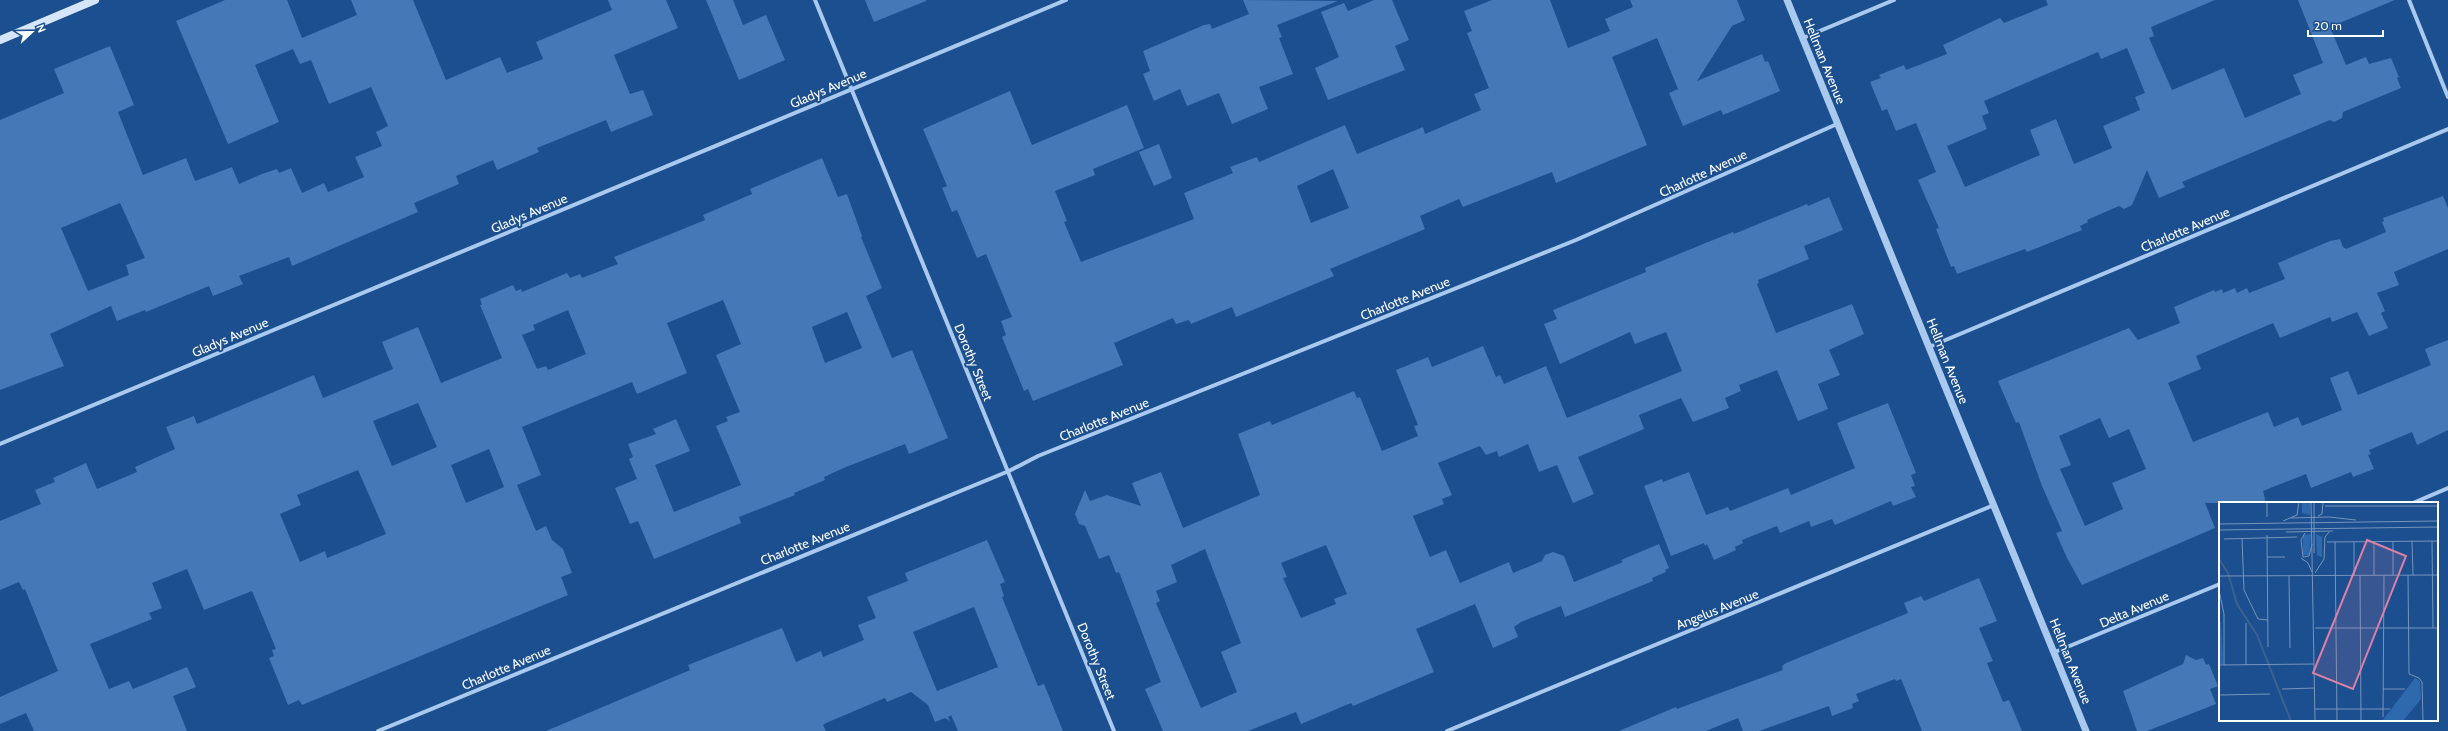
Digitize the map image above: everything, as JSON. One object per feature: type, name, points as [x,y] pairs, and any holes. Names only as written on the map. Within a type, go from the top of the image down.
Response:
[{"type":"main road","points":[[0,40],[95,0]]},
{"type":"street","name":"Dorothy Street","points":[[815,0],[1009,471],[1114,731]]},
{"type":"street","name":"Gladys Avenue","points":[[0,444],[1066,0]]},
{"type":"street","name":"Hellman Avenue","points":[[1787,0],[2055,652],[2086,731]]},
{"type":"street","points":[[1803,38],[1894,0]]},
{"type":"street","points":[[2408,0],[2448,97]]},
{"type":"street","name":"Charlotte Avenue","points":[[378,731],[1009,471],[1038,456],[1630,218],[1837,124]]},
{"type":"street","name":"Charlotte Avenue","points":[[1929,347],[2448,129]]},
{"type":"street","points":[[2415,502],[2448,488]]},
{"type":"street","name":"Angelus Avenue","points":[[1447,731],[1994,505]]},
{"type":"street","name":"Delta Avenue","points":[[2055,652],[2219,584]]},
{"type":"building","points":[[225,0],[287,0],[302,38],[357,15],[351,0],[413,0],[446,80],[500,57],[507,73],[543,59],[536,42],[612,10],[608,0],[666,0],[678,28],[614,55],[630,94],[643,90],[653,115],[611,132],[606,120],[537,148],[539,152],[497,170],[493,160],[456,176],[459,184],[414,203],[418,212],[292,266],[289,257],[239,276],[243,284],[213,296],[209,286],[146,312],[145,310],[117,321],[111,306],[50,334],[64,366],[0,390],[0,120],[64,93],[54,69],[110,46],[134,105],[118,112],[143,175],[186,158],[195,181],[232,167],[239,184],[277,169],[279,173],[291,168],[302,193],[324,183],[328,192],[364,177],[355,157],[382,146],[376,132],[388,126],[371,87],[329,104],[311,60],[300,64],[293,49],[255,65],[279,122],[228,144],[176,21]],"holes":[[[120,203],[145,258],[126,265],[129,275],[88,291],[61,228]]]},
{"type":"building","points":[[706,0],[733,0],[743,25],[766,15],[785,60],[739,80]]},
{"type":"building","points":[[865,0],[926,0],[926,1],[874,22]]},
{"type":"building","points":[[1243,0],[1338,1],[1277,25],[1282,37],[1279,38],[1293,74],[1259,87],[1268,109],[1232,124],[1219,93],[1187,106],[1180,89],[1154,101],[1143,74],[1150,71],[1143,51],[1204,25],[1210,24],[1212,29],[1249,14]]},
{"type":"building","points":[[1374,0],[1392,0],[1409,40],[1395,46],[1405,70],[1328,100],[1315,68],[1339,57],[1321,12],[1344,3],[1348,11]]},
{"type":"building","points":[[1492,0],[1550,0],[1568,48],[1610,31],[1605,19],[1633,7],[1630,0],[1737,0],[1745,20],[1732,26],[1697,81],[1762,54],[1765,62],[1768,61],[1780,91],[1723,115],[1721,110],[1683,126],[1669,93],[1678,89],[1657,38],[1612,57],[1647,145],[1556,183],[1552,172],[1463,207],[1459,199],[1420,216],[1425,229],[1330,269],[1334,276],[1236,317],[1232,307],[1191,324],[1189,320],[1176,324],[1173,318],[1114,343],[1123,365],[1033,401],[1028,389],[1024,391],[1002,337],[1006,335],[1001,321],[1012,317],[986,254],[977,258],[957,210],[952,212],[942,188],[947,186],[923,129],[1010,91],[1032,145],[1127,105],[1144,148],[1093,169],[1095,175],[1055,191],[1067,221],[1064,222],[1081,262],[1194,219],[1184,193],[1233,173],[1230,167],[1257,157],[1259,162],[1345,125],[1357,154],[1423,127],[1425,134],[1481,110],[1474,94],[1489,88],[1467,33],[1472,31],[1464,11]],"holes":[[[1333,169],[1349,208],[1311,223],[1297,186]]]},
{"type":"building","points":[[2046,0],[2215,0],[2151,27],[2154,36],[2149,38],[2172,90],[2224,68],[2245,118],[2301,94],[2293,75],[2323,63],[2298,0],[2395,0],[2330,27],[2346,65],[2366,57],[2369,64],[2391,58],[2399,77],[2397,78],[2401,88],[2343,112],[2342,118],[2334,122],[2330,120],[2182,182],[2185,187],[2159,198],[2147,170],[2132,205],[2124,209],[2119,206],[2087,220],[2088,222],[2080,226],[2082,230],[2027,252],[2025,249],[1957,274],[1954,266],[1951,267],[1936,229],[1939,228],[1918,180],[1936,172],[1916,123],[1896,131],[1887,109],[1882,111],[1870,82],[1881,78],[1879,75],[1904,65],[1906,70],[1947,54],[1943,45],[2000,18],[2004,23],[2048,5]],"holes":[[[2127,48],[2145,93],[2135,97],[2140,110],[2103,126],[2112,148],[2074,164],[2056,119],[2030,130],[2040,155],[1965,187],[1947,146],[1987,129],[1982,116],[1989,113],[1984,101],[2098,52],[2101,59]]]},
{"type":"building","points":[[1159,144],[1172,178],[1154,186],[1139,152]]},
{"type":"building","points":[[822,158],[838,197],[847,194],[862,236],[861,237],[882,288],[866,296],[892,358],[912,350],[948,438],[909,454],[905,444],[846,467],[824,477],[825,480],[794,493],[795,495],[739,517],[741,523],[654,559],[638,521],[630,524],[615,488],[637,479],[629,459],[633,457],[628,444],[656,434],[653,429],[676,419],[690,451],[655,465],[674,512],[741,485],[716,426],[728,421],[726,417],[740,412],[716,355],[741,344],[723,300],[667,323],[687,373],[637,394],[632,382],[522,427],[541,475],[517,485],[536,531],[546,526],[552,540],[563,549],[572,573],[561,577],[568,595],[302,705],[299,700],[288,705],[269,658],[274,656],[272,650],[276,649],[252,591],[204,610],[187,569],[152,583],[162,608],[149,613],[152,619],[90,644],[109,689],[129,681],[133,689],[187,667],[196,687],[173,696],[187,731],[34,731],[26,713],[0,724],[0,697],[58,671],[25,589],[23,590],[19,582],[0,590],[0,521],[41,504],[35,490],[55,482],[53,478],[86,463],[97,489],[137,472],[135,467],[175,449],[166,427],[194,416],[197,424],[314,375],[323,398],[393,369],[382,342],[418,327],[441,383],[502,358],[480,305],[482,305],[480,299],[513,285],[516,291],[521,289],[522,292],[567,273],[570,278],[580,274],[582,278],[618,264],[614,257],[705,220],[703,215],[752,194],[750,189]],"holes":[[[568,310],[586,354],[548,370],[546,366],[537,369],[522,335],[535,330],[533,325]],[[847,312],[862,348],[825,363],[812,327]],[[418,403],[437,447],[392,466],[373,421]],[[489,449],[504,487],[466,503],[451,465]],[[358,470],[386,534],[327,558],[325,551],[300,562],[280,514],[301,505],[297,495]]]},
{"type":"building","points":[[2443,196],[2448,208],[2448,249],[2394,272],[2399,285],[2377,293],[2385,311],[2381,313],[2388,328],[2369,336],[2357,312],[2332,322],[2330,317],[2280,338],[2273,323],[2196,356],[2201,369],[2168,383],[2193,442],[2268,412],[2274,427],[2298,417],[2302,426],[2342,410],[2330,378],[2348,371],[2358,395],[2431,365],[2425,349],[2448,340],[2448,430],[2417,445],[2412,432],[2369,450],[2371,454],[2368,455],[2374,469],[2353,477],[2351,472],[2311,488],[2306,474],[2263,491],[2266,502],[2205,503],[2215,528],[2082,585],[2067,558],[2056,533],[2062,531],[2042,486],[2019,422],[2016,423],[1998,381],[2129,328],[2138,340],[2180,323],[2174,307],[2214,290],[2215,292],[2222,289],[2223,293],[2235,288],[2237,293],[2247,288],[2249,293],[2285,279],[2278,263],[2330,241],[2340,239],[2343,247],[2346,249],[2386,232],[2382,222],[2384,221],[2383,218]],"holes":[[[2100,418],[2109,438],[2129,429],[2146,469],[2112,483],[2123,509],[2085,526],[2060,469],[2071,465],[2059,436]]]},
{"type":"building","points":[[1829,197],[1843,230],[1804,246],[1809,259],[1758,280],[1759,283],[1757,284],[1776,333],[1852,304],[1864,334],[1829,350],[1840,375],[1818,384],[1828,409],[1798,421],[1777,370],[1739,385],[1741,391],[1725,398],[1729,408],[1693,422],[1681,398],[1639,415],[1644,429],[1578,457],[1594,494],[1573,503],[1557,465],[1539,472],[1528,444],[1499,457],[1497,451],[1486,455],[1480,446],[1438,463],[1452,495],[1442,499],[1444,504],[1413,516],[1430,557],[1446,550],[1460,583],[1509,562],[1513,573],[1542,561],[1545,555],[1553,552],[1564,556],[1574,582],[1623,562],[1621,560],[1659,544],[1669,568],[1665,570],[1666,572],[1652,578],[1653,581],[1565,617],[1561,606],[1521,622],[1514,627],[1518,637],[1493,648],[1475,604],[1416,629],[1434,672],[1353,706],[1351,703],[1301,724],[1296,712],[1248,731],[1163,731],[1145,689],[1161,682],[1119,572],[1116,573],[1109,555],[1099,559],[1085,526],[1079,524],[1075,514],[1085,490],[1090,501],[1107,495],[1141,506],[1132,483],[1161,472],[1183,528],[1260,495],[1238,434],[1270,421],[1272,425],[1354,391],[1357,398],[1360,397],[1382,451],[1418,436],[1414,426],[1418,425],[1396,370],[1428,357],[1432,367],[1483,346],[1496,377],[1500,375],[1504,384],[1546,366],[1567,418],[1682,371],[1666,332],[1635,344],[1630,332],[1560,364],[1544,324],[1557,319],[1553,310],[1646,272],[1645,268],[1703,244],[1733,232],[1734,234],[1807,204],[1808,206]],"holes":[[[1326,545],[1347,594],[1334,599],[1336,604],[1301,618],[1283,578],[1287,577],[1281,563]],[[1205,549],[1241,643],[1221,652],[1237,692],[1201,708],[1156,603],[1160,601],[1156,591],[1177,582],[1171,565]]]},
{"type":"building","points":[[1888,403],[1916,473],[1911,475],[1915,486],[1911,487],[1916,497],[1893,506],[1891,501],[1835,525],[1832,519],[1811,527],[1809,521],[1780,533],[1777,526],[1742,540],[1743,543],[1735,547],[1736,550],[1714,560],[1707,544],[1705,546],[1704,543],[1671,556],[1644,486],[1662,479],[1663,482],[1689,472],[1706,515],[1728,507],[1730,511],[1788,488],[1791,495],[1855,468],[1837,423]]},
{"type":"building","points":[[987,540],[1005,582],[1000,584],[1004,596],[1002,597],[1038,686],[1044,684],[1063,731],[958,731],[951,715],[948,717],[950,721],[945,718],[935,722],[928,705],[911,692],[887,702],[885,698],[826,723],[823,725],[826,731],[546,731],[690,670],[688,665],[782,628],[796,662],[821,651],[823,657],[864,640],[858,625],[876,618],[867,597],[908,581],[905,573]],"holes":[[[974,607],[998,667],[937,691],[913,632]]]},
{"type":"building","points":[[1979,578],[1997,621],[1979,628],[1993,661],[1987,663],[2003,702],[2009,700],[2022,731],[1922,731],[1901,679],[1896,681],[1895,679],[1856,694],[1859,701],[1852,704],[1853,708],[1832,716],[1829,706],[1759,731],[1743,731],[1738,718],[1706,731],[1619,731],[1676,707],[1677,709],[1783,670],[1782,666],[1786,663],[1908,613],[1904,603],[1921,596],[1924,601]]},
{"type":"building","points":[[2186,655],[2196,660],[2203,658],[2206,665],[2209,664],[2218,686],[2210,689],[2216,704],[2147,731],[2137,731],[2123,691],[2183,664]]}]
